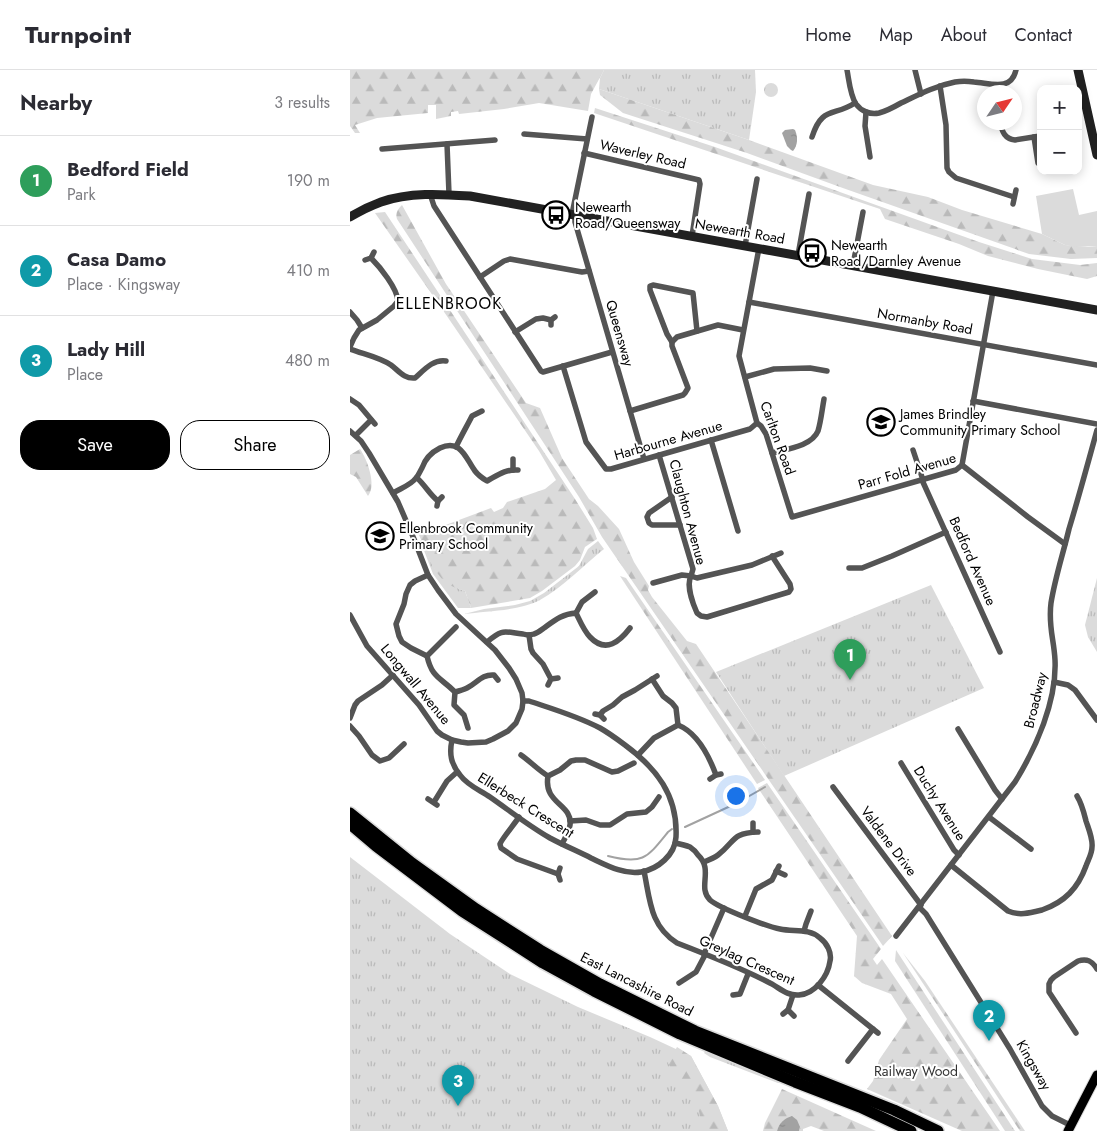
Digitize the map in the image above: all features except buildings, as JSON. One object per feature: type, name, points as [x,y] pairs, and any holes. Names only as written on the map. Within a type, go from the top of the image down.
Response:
[{"type":"highway","name":"East Lancashire Road","points":[[350,813],[405,857],[476,909],[540,950],[600,984],[695,1031],[894,1110],[938,1131]]},
{"type":"highway","name":"East Lancashire Road","points":[[350,824],[462,911],[543,963],[594,991],[680,1034],[860,1107],[911,1131]]},
{"type":"highway","points":[[912,1119],[927,1131]]},
{"type":"main road","points":[[1078,70],[1097,155]]},
{"type":"main road","name":"Newearth Road","points":[[350,217],[368,207],[407,196],[449,194],[486,198],[1097,310]]},
{"type":"main road","points":[[1069,1128],[1097,1075]]},
{"type":"street","points":[[847,70],[855,103],[866,112],[879,113],[940,86],[952,83],[967,81],[996,85],[1006,84],[1011,80],[1016,70]]},
{"type":"street","points":[[914,70],[921,94]]},
{"type":"street","points":[[940,86],[947,135],[946,162],[949,172],[956,178],[1014,197]]},
{"type":"street","points":[[806,129],[813,134],[818,122],[825,115],[855,103]]},
{"type":"street","points":[[866,112],[865,122],[872,153]]},
{"type":"street","points":[[573,214],[592,117]]},
{"type":"street","points":[[1002,130],[1004,135],[1011,140],[1037,137]]},
{"type":"street","points":[[524,134],[531,138],[587,139]]},
{"type":"street","points":[[385,151],[495,140]]},
{"type":"street","points":[[486,141],[487,148]]},
{"type":"street","points":[[446,144],[449,194]]},
{"type":"street","name":"Waverley Road","points":[[584,153],[699,180],[692,236]]},
{"type":"street","points":[[745,246],[757,179]]},
{"type":"street","points":[[1013,204],[1016,190]]},
{"type":"street","points":[[430,194],[434,206],[541,371],[544,372],[612,352]]},
{"type":"street","points":[[798,255],[809,194]]},
{"type":"street","points":[[853,265],[862,212]]},
{"type":"street","name":"Queensway","points":[[573,214],[644,459]]},
{"type":"street","name":"Carlton Road","points":[[759,248],[739,356],[757,423],[766,434],[792,517]]},
{"type":"street","points":[[370,257],[387,276],[397,295],[398,301],[377,320],[362,328],[357,333],[350,348],[390,364],[405,376],[412,378],[415,378],[429,365],[438,360],[446,361]]},
{"type":"street","points":[[480,277],[510,259],[582,272],[589,271]]},
{"type":"street","points":[[630,410],[683,395],[687,391],[688,385],[650,290],[651,285],[693,293],[696,331]]},
{"type":"street","points":[[962,465],[993,291]]},
{"type":"street","points":[[398,301],[406,302]]},
{"type":"street","name":"Normanby Road","points":[[749,302],[1097,365]]},
{"type":"street","points":[[350,312],[362,328]]},
{"type":"street","points":[[515,332],[536,319],[543,318],[553,321]]},
{"type":"street","points":[[672,342],[677,337],[718,325],[744,330]]},
{"type":"street","name":"Harbourne Avenue","points":[[563,366],[586,442],[606,469],[750,429],[757,423]]},
{"type":"street","points":[[745,377],[774,369],[810,368],[827,371]]},
{"type":"street","points":[[350,399],[359,405],[373,422],[356,435]]},
{"type":"street","points":[[973,401],[1097,424]]},
{"type":"street","points":[[772,453],[806,444],[813,439],[819,428],[821,403]]},
{"type":"street","points":[[456,447],[472,416],[484,411]]},
{"type":"street","points":[[350,430],[369,453],[393,492],[411,530],[428,575],[456,614],[501,657],[516,679],[523,701],[529,701],[600,728],[638,754],[663,783],[673,807],[676,826],[675,843],[668,856],[661,863],[654,868],[644,871]]},
{"type":"street","name":"Broadway","points":[[896,936],[989,817],[1024,768],[1037,742],[1047,714],[1054,682],[1056,659],[1050,628],[1053,593],[1097,430]]},
{"type":"street","points":[[711,440],[738,531]]},
{"type":"street","points":[[393,492],[417,478],[430,455],[446,446],[456,447],[464,452],[476,472],[487,484],[493,477],[506,471],[516,470],[513,459]]},
{"type":"street","name":"Bedford Avenue","points":[[913,450],[923,480],[1000,652]]},
{"type":"street","name":"Claughton Avenue","points":[[659,455],[693,567],[688,581],[696,610],[700,615],[707,616],[789,592],[791,589],[790,584],[772,556]]},
{"type":"street","name":"Parr Fold Avenue","points":[[792,517],[956,470],[962,465],[1065,544]]},
{"type":"street","points":[[417,478],[432,496],[439,501]]},
{"type":"street","points":[[672,497],[648,514],[649,522],[652,525],[680,525]]},
{"type":"street","points":[[853,569],[862,568],[946,532]]},
{"type":"street","points":[[653,583],[682,575],[697,578],[752,564],[781,553]]},
{"type":"street","points":[[427,656],[402,642],[398,636],[396,624],[410,584],[428,575]]},
{"type":"street","points":[[487,642],[503,631],[529,635],[539,632],[562,616],[576,613],[582,602],[597,591]]},
{"type":"street","points":[[576,613],[590,638],[599,647],[614,643],[627,635],[630,628]]},
{"type":"street","name":"Longwall Avenue","points":[[350,615],[367,646],[427,715],[438,731],[452,740],[478,743],[486,742],[500,735],[512,728],[516,723],[523,701]]},
{"type":"street","points":[[427,656],[449,631],[456,627]]},
{"type":"street","points":[[529,635],[533,654],[543,664],[552,681]]},
{"type":"street","points":[[427,656],[432,672],[455,692]]},
{"type":"street","points":[[455,692],[469,687],[488,674],[494,675],[498,680]]},
{"type":"street","points":[[350,718],[358,701],[393,675]]},
{"type":"street","points":[[600,716],[603,711],[622,697],[655,678],[663,696],[676,708],[678,726]]},
{"type":"street","points":[[1054,682],[1068,685],[1076,690],[1097,720]]},
{"type":"street","points":[[455,692],[454,705],[464,716],[468,728]]},
{"type":"street","points":[[350,726],[368,751],[380,761],[387,760],[394,749],[404,744]]},
{"type":"street","points":[[638,754],[654,738],[678,726],[688,730],[696,739],[712,764],[716,776]]},
{"type":"street","points":[[958,729],[1002,799]]},
{"type":"street","points":[[433,802],[447,781],[457,772],[450,755],[452,740]]},
{"type":"street","points":[[521,754],[530,757],[537,769],[548,776]]},
{"type":"street","points":[[548,776],[572,761],[580,759],[612,772],[618,771],[624,765],[634,763]]},
{"type":"street","name":"Duchy Avenue","points":[[901,763],[954,850],[959,855]]},
{"type":"street","name":"Ellerbeck Crescent","points":[[457,772],[473,787],[562,844],[617,869],[634,872],[644,871]]},
{"type":"street","points":[[548,776],[547,786],[551,797],[566,811],[570,821],[569,829],[562,844]]},
{"type":"street","name":"Valdene Drive","points":[[833,787],[836,794],[920,906]]},
{"type":"street","points":[[951,865],[1008,911],[1026,914],[1058,903],[1068,895],[1080,880],[1092,852],[1092,839],[1081,802],[1077,796]]},
{"type":"street","points":[[570,821],[586,820],[600,825],[610,825],[627,814],[646,812],[659,801]]},
{"type":"street","points":[[519,817],[500,843],[501,848],[516,859],[559,874]]},
{"type":"street","points":[[989,817],[1030,849]]},
{"type":"street","points":[[704,862],[716,856],[735,838],[742,834],[756,832],[753,823]]},
{"type":"street","points":[[675,843],[690,847],[704,862],[706,873],[704,887],[711,901],[772,927],[813,933],[824,941],[831,960],[826,973],[818,985],[875,1031],[848,1061]]},
{"type":"street","points":[[744,916],[756,889],[772,880],[778,868],[785,875]]},
{"type":"street","name":"Greylag Crescent","points":[[644,871],[654,916],[661,930],[677,943],[768,982],[784,993],[793,995],[807,994],[818,985]]},
{"type":"street","name":"Kingsway","points":[[920,906],[996,1025],[1042,1106],[1069,1128]]},
{"type":"street","points":[[679,982],[688,980],[698,969],[724,908]]},
{"type":"street","points":[[804,931],[810,913],[817,919]]},
{"type":"street","points":[[1076,1034],[1049,992],[1049,984],[1054,977],[1078,961],[1091,962],[1097,969]]},
{"type":"street","points":[[733,995],[742,997],[748,974]]},
{"type":"street","points":[[793,995],[786,1012],[794,1016]]},
{"type":"green space","points":[[350,70],[604,70],[591,94],[588,111],[539,103],[459,114],[458,111],[451,112],[451,116],[436,119],[436,105],[428,105],[428,113],[377,118],[355,125],[360,133],[355,133],[350,126]]},
{"type":"green space","points":[[604,70],[755,70],[756,92],[749,140],[599,89],[600,78]]},
{"type":"green space","points":[[768,83],[774,83],[778,90],[774,97],[768,97],[764,93],[764,87]]},
{"type":"green space","points":[[599,89],[873,185],[928,197],[962,210],[1042,234],[1065,245],[1097,246],[1097,258],[1071,259],[1029,254],[747,153],[623,113],[600,95]]},
{"type":"green space","points":[[595,108],[715,147],[979,242],[1032,259],[1080,265],[1097,263],[1097,276],[1087,279],[988,256],[885,219],[880,209],[594,113]]},
{"type":"green space","points":[[1073,189],[1079,215],[1097,211],[1097,246],[1076,247],[1065,245],[1042,234],[1036,196]]},
{"type":"green space","points":[[402,205],[446,284],[526,403],[540,408],[562,458],[589,499],[619,529],[634,562],[649,586],[648,590],[652,597],[687,641],[696,644],[892,936],[883,946],[602,537],[579,497],[397,219],[397,211]]},
{"type":"green space","points":[[385,212],[593,528],[597,539],[585,547],[580,560],[575,566],[530,598],[471,608],[465,591],[449,584],[437,573],[419,535],[491,508],[494,512],[503,508],[507,502],[545,489],[556,480],[539,451],[375,213]]},
{"type":"green space","points":[[360,449],[368,465],[371,479],[371,491],[368,496],[356,477],[350,474],[350,455]]},
{"type":"green space","points":[[420,540],[441,577],[455,587],[465,591],[471,608],[458,608],[433,574]]},
{"type":"green space","points":[[598,541],[604,549],[565,583],[540,600],[532,604],[513,608],[464,614],[530,601],[544,593],[579,566],[588,549]]},
{"type":"green space","points":[[620,576],[626,578],[765,780],[757,784]]},
{"type":"green space","points":[[1097,578],[1097,652],[1088,637],[1085,625]]},
{"type":"green space","points":[[931,585],[984,688],[784,776],[716,672]]},
{"type":"green space","name":"Railway Wood","points":[[767,783],[881,949],[873,959],[877,965],[882,959],[1000,1131],[962,1131],[867,1089],[873,1081],[879,1060],[907,1019],[891,994],[862,983],[854,976],[857,936],[758,788]]},
{"type":"green space","points":[[350,857],[450,934],[510,974],[578,1007],[691,1056],[718,1106],[728,1131],[350,1131]]},
{"type":"green space","points":[[896,950],[1015,1131],[1005,1131],[895,961]]},
{"type":"green space","points":[[903,953],[925,981],[1025,1131],[1020,1131]]},
{"type":"green space","points":[[677,1047],[691,1056],[718,1106],[728,1131],[703,1131],[697,1101],[689,1085],[675,1075],[668,1063]]},
{"type":"green space","points":[[706,1050],[790,1085],[778,1083],[710,1057],[704,1053]]},
{"type":"green space","points":[[782,1089],[876,1131],[824,1131],[811,1126],[803,1129],[803,1131],[799,1131],[800,1127],[778,1129],[777,1131],[763,1131]]},
{"type":"water","points":[[785,130],[795,130],[797,144],[793,151],[787,146],[782,133]]},
{"type":"water","points":[[792,1116],[797,1120],[800,1127],[799,1131],[777,1131],[783,1121]]},
{"type":"waterway","points":[[685,827],[737,803],[765,787]]},
{"type":"waterway","points":[[608,856],[629,860],[643,857],[655,848],[672,829]]},
{"type":"place","name":"Newearth Road/Queensway","points":[[556,215]]},
{"type":"place","name":"Newearth Road/Darnley Avenue","points":[[812,253]]},
{"type":"place","name":"James Brindley Community Primary School","points":[[881,422]]},
{"type":"place","name":"Ellenbrook Community Primary School","points":[[380,536]]},
{"type":"place","name":"Bedford Field","points":[[850,680]]},
{"type":"place","name":"Casa Damo","points":[[989,1041]]},
{"type":"place","name":"Lady Hill","points":[[458,1106]]},
{"type":"district","name":"ELLENBROOK","points":[[449,303]]}]
